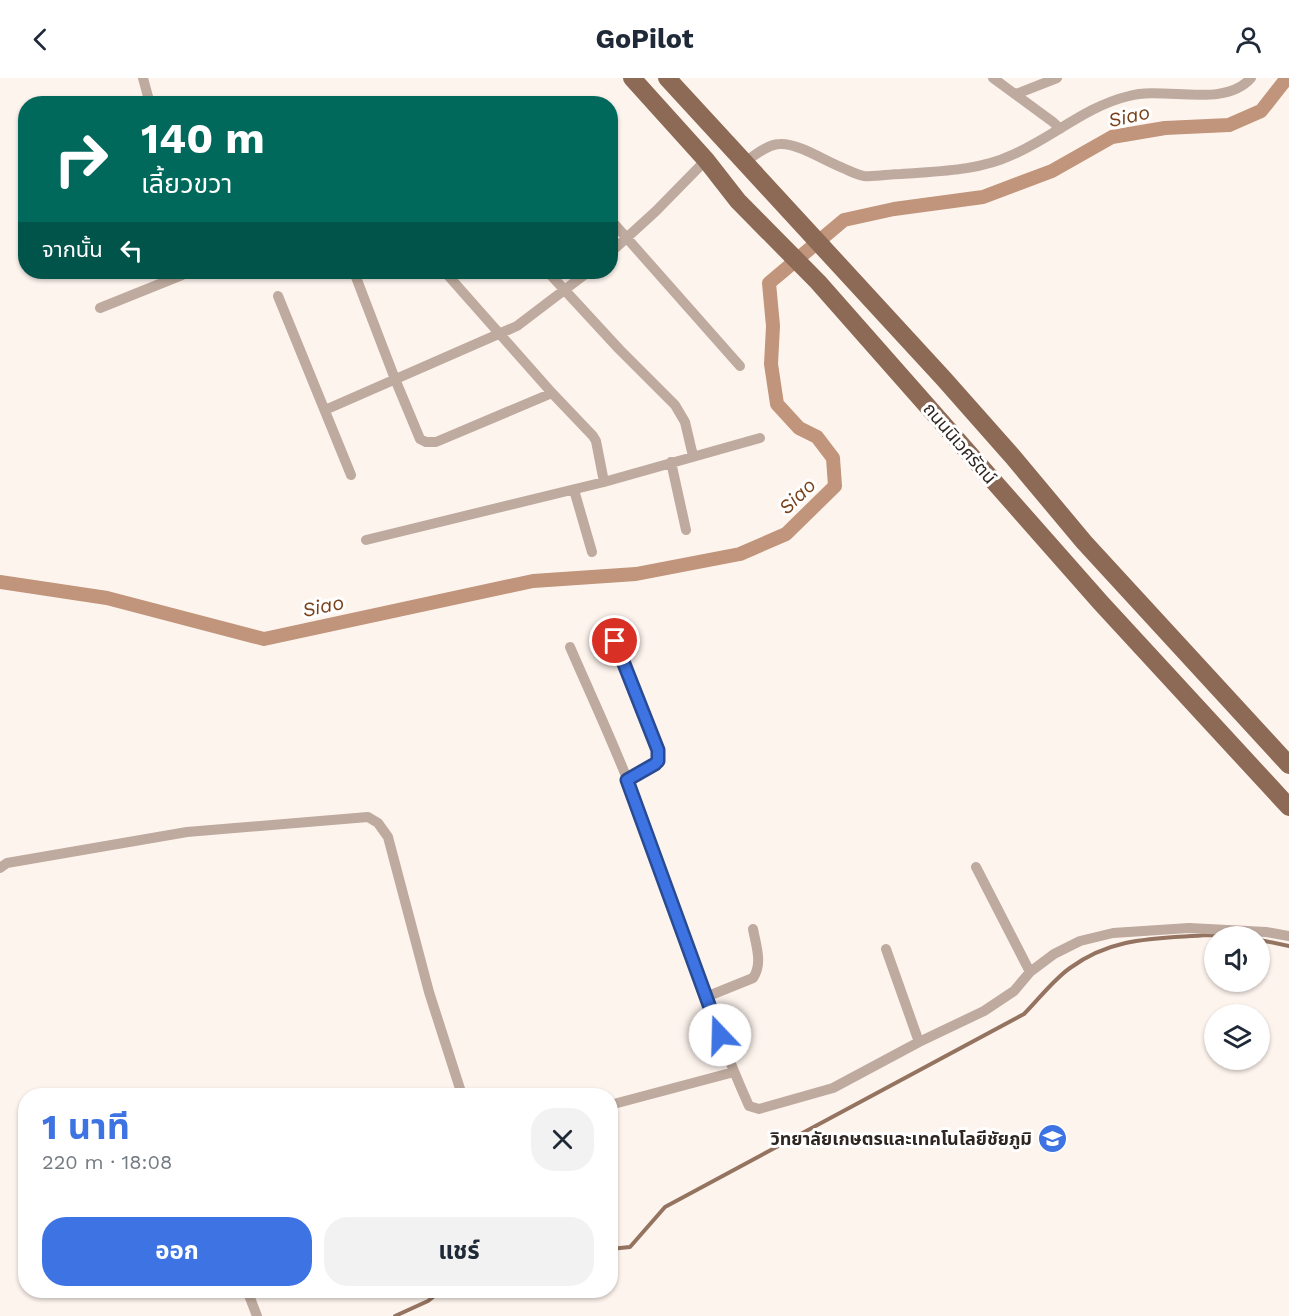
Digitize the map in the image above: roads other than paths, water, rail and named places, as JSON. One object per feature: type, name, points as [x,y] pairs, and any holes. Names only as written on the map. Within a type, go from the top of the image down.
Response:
[{"type":"main road","name":"ถนนนิเวศรัตน์","points":[[632,78],[706,160],[738,201],[818,282],[1093,594],[1289,807]]},
{"type":"main road","name":"ถนนนิเวศรัตน์","points":[[667,78],[967,405],[1084,542],[1289,765]]},
{"type":"street","points":[[143,78],[148,96]]},
{"type":"street","points":[[993,78],[1060,129]]},
{"type":"street","points":[[1016,94],[1057,78]]},
{"type":"street","points":[[744,163],[758,153],[778,144],[795,147],[863,176],[934,172],[984,165],[1012,155],[1105,104],[1128,96],[1150,92],[1189,95],[1223,93],[1243,87],[1251,78]]},
{"type":"street","points":[[618,246],[706,160]]},
{"type":"street","points":[[618,228],[740,366]]},
{"type":"street","points":[[100,308],[172,279]]},
{"type":"street","points":[[357,279],[420,439],[426,442],[436,442],[552,393]]},
{"type":"street","points":[[451,279],[596,441],[604,482]]},
{"type":"street","points":[[554,279],[675,405],[685,422],[693,456]]},
{"type":"street","points":[[325,410],[517,327],[580,279]]},
{"type":"street","points":[[278,296],[351,475]]},
{"type":"street","points":[[366,540],[574,490],[760,438]]},
{"type":"street","points":[[670,462],[686,530]]},
{"type":"street","points":[[574,490],[592,552]]},
{"type":"street","points":[[615,641],[658,750],[658,761],[655,764],[627,780]]},
{"type":"street","points":[[570,647],[627,780],[734,1072],[749,1106],[759,1108],[833,1088],[919,1042],[984,1011],[1014,991],[1030,972],[1054,954],[1080,941],[1113,933],[1189,928],[1266,932],[1289,936]]},
{"type":"street","points":[[0,868],[7,863],[187,832],[368,817],[378,823],[388,837],[429,992],[460,1088]]},
{"type":"street","points":[[976,867],[1030,972]]},
{"type":"street","points":[[706,997],[753,978],[759,963],[753,929]]},
{"type":"street","points":[[886,949],[919,1042]]},
{"type":"street","points":[[618,1103],[734,1072]]},
{"type":"street","points":[[250,1298],[257,1316]]},
{"type":"waterway","name":"Siao","points":[[0,582],[107,598],[264,639],[533,581],[636,574],[740,554],[786,534],[835,486],[833,458],[817,437],[799,428],[777,404],[771,364],[773,326],[769,283],[844,220],[894,209],[983,197],[1052,171],[1112,137],[1165,128],[1229,125],[1261,111],[1287,78]]},
{"type":"waterway","points":[[618,1248],[630,1247],[665,1207],[1024,1014],[1058,978],[1086,958],[1103,950],[1136,941],[1204,935]]},
{"type":"waterway","points":[[1270,942],[1289,946]]},
{"type":"waterway","points":[[395,1316],[432,1298]]},
{"type":"place","name":"วิทยาลัยเกษตรและเทคโนโลยีชัยภูมิ","points":[[1053,1138]]}]
